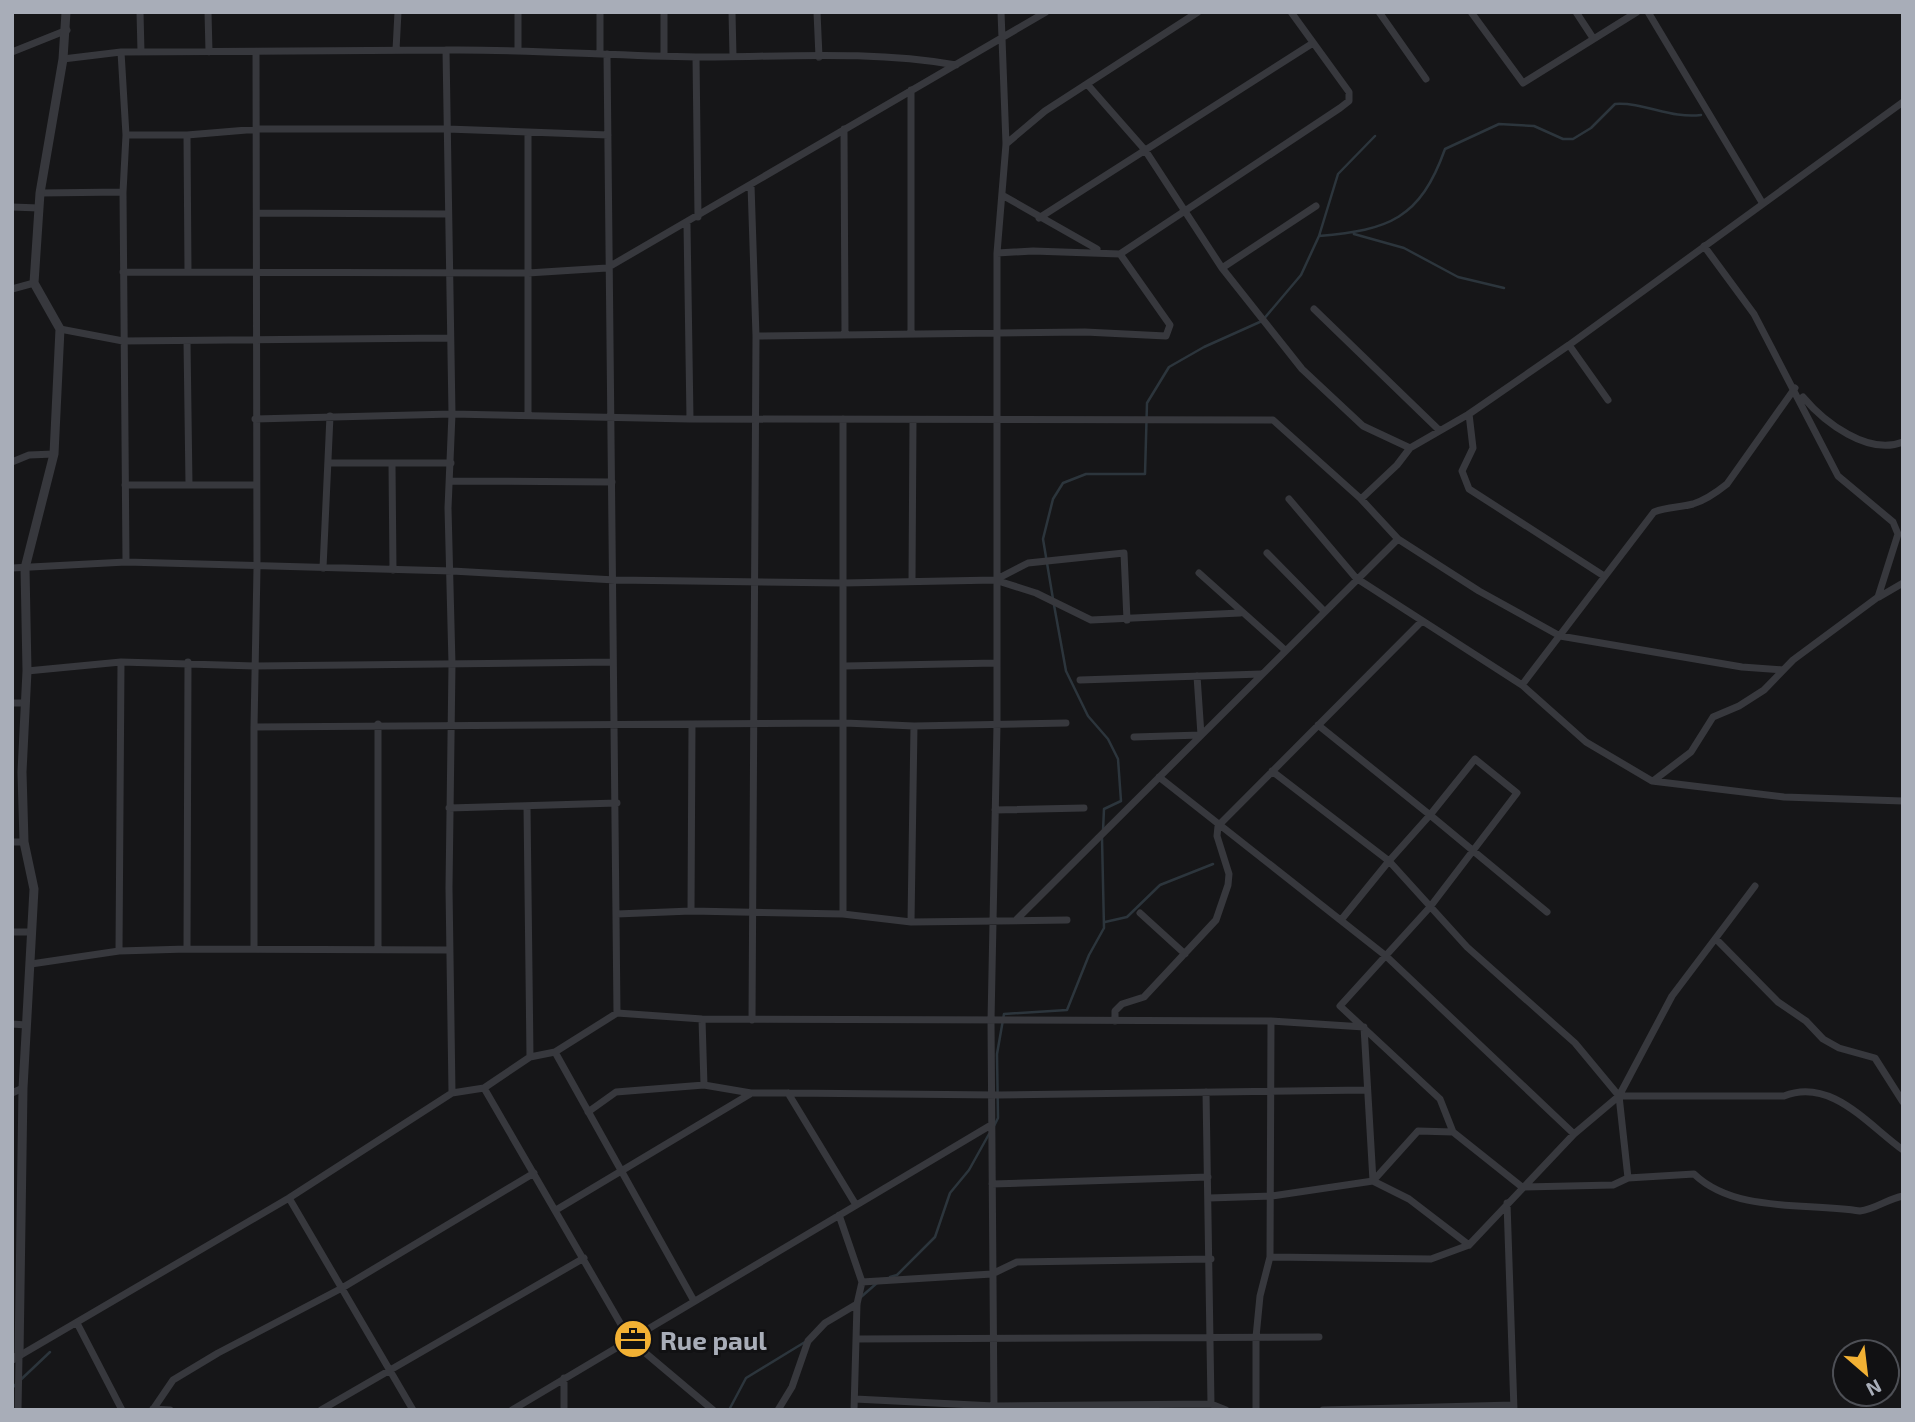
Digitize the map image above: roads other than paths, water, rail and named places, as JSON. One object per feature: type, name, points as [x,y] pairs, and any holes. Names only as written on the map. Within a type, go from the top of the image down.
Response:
[{"type":"street","points":[[18,1410],[17,1184],[34,889],[24,842],[27,671],[25,568],[54,454],[60,330],[34,284],[40,193],[63,59],[66,12]]},
{"type":"street","points":[[140,12],[141,52]]},
{"type":"street","points":[[208,12],[209,52]]},
{"type":"street","points":[[396,50],[398,12]]},
{"type":"street","points":[[518,12],[518,49]]},
{"type":"street","points":[[600,12],[608,135],[607,268],[615,580],[613,662],[617,803],[617,1013]]},
{"type":"street","points":[[664,12],[664,56]]},
{"type":"street","points":[[732,12],[733,56]]},
{"type":"street","points":[[817,12],[819,57]]},
{"type":"street","points":[[994,1408],[991,1021],[997,725],[997,253],[1006,144],[1001,12]]},
{"type":"street","points":[[123,272],[528,273],[607,268],[687,224],[1046,12]]},
{"type":"street","points":[[1006,144],[1045,111],[1198,12]]},
{"type":"street","points":[[997,253],[1101,251],[1120,254],[1349,101],[1344,84],[1291,12]]},
{"type":"street","points":[[1379,12],[1426,79]]},
{"type":"street","points":[[1471,12],[1523,83],[1637,12]]},
{"type":"street","points":[[1576,12],[1593,38]]},
{"type":"street","points":[[1648,12],[1763,204]]},
{"type":"street","points":[[12,52],[66,30]]},
{"type":"street","points":[[1039,218],[1313,43]]},
{"type":"street","points":[[63,59],[121,52],[518,49],[696,57],[895,56],[956,65]]},
{"type":"street","points":[[446,50],[452,414],[448,508],[452,571],[449,808],[452,1093]]},
{"type":"street","points":[[121,52],[126,135],[123,192],[126,562]]},
{"type":"street","points":[[254,948],[258,129],[256,52]]},
{"type":"street","points":[[696,57],[698,217]]},
{"type":"street","points":[[1087,84],[1145,150],[1222,268],[1302,369],[1363,426],[1410,448]]},
{"type":"street","points":[[911,90],[911,334]]},
{"type":"street","points":[[1361,499],[1397,466],[1410,448],[1469,414],[1569,345],[1903,102]]},
{"type":"street","points":[[126,135],[187,135],[258,129],[447,129],[608,135]]},
{"type":"street","points":[[844,129],[845,335]]},
{"type":"street","points":[[528,132],[528,415]]},
{"type":"street","points":[[187,135],[188,272]]},
{"type":"street","points":[[751,185],[756,336],[755,913],[752,1020]]},
{"type":"street","points":[[40,193],[123,192]]},
{"type":"street","points":[[1002,195],[1101,251]]},
{"type":"street","points":[[1222,268],[1316,206]]},
{"type":"street","points":[[12,207],[39,208]]},
{"type":"street","points":[[257,213],[448,214]]},
{"type":"street","points":[[687,224],[691,419]]},
{"type":"street","points":[[1704,246],[1754,314],[1839,476],[1893,522],[1898,534],[1878,597]]},
{"type":"street","points":[[756,336],[998,333],[1166,335],[1170,325],[1120,254]]},
{"type":"street","points":[[12,289],[34,284]]},
{"type":"street","points":[[1314,309],[1439,430]]},
{"type":"street","points":[[60,330],[123,341],[449,338]]},
{"type":"street","points":[[187,341],[189,485]]},
{"type":"street","points":[[1569,345],[1608,400]]},
{"type":"street","points":[[1794,386],[1817,414],[1857,439],[1885,446],[1903,442]]},
{"type":"street","points":[[1522,685],[1654,512],[1671,505],[1691,505],[1712,496],[1727,484],[1777,417],[1794,386]]},
{"type":"street","points":[[255,419],[452,414],[691,419],[1273,420],[1361,499],[1398,539],[1479,591],[1560,636],[1742,667],[1783,670]]},
{"type":"street","points":[[1469,414],[1473,448],[1462,471],[1469,489],[1604,576]]},
{"type":"street","points":[[323,568],[330,416]]},
{"type":"street","points":[[843,419],[843,915]]},
{"type":"street","points":[[912,581],[913,420]]},
{"type":"street","points":[[12,462],[29,455],[54,454]]},
{"type":"street","points":[[328,463],[451,463]]},
{"type":"street","points":[[392,464],[393,570]]},
{"type":"street","points":[[450,481],[612,482]]},
{"type":"street","points":[[125,485],[255,485]]},
{"type":"street","points":[[1289,499],[1356,578],[1522,685],[1586,742],[1652,781],[1784,797],[1903,801]]},
{"type":"street","points":[[1017,919],[1398,539]]},
{"type":"street","points":[[995,580],[1028,563],[1124,553],[1127,620]]},
{"type":"street","points":[[1267,553],[1324,611]]},
{"type":"street","points":[[12,568],[126,562],[257,568],[452,571],[615,580],[843,583],[995,580],[1036,593],[1080,617],[1127,620],[1240,613]]},
{"type":"street","points":[[1199,573],[1240,613],[1285,650]]},
{"type":"street","points":[[1652,781],[1691,752],[1713,717],[1740,706],[1764,690],[1783,670],[1878,597],[1903,583]]},
{"type":"street","points":[[1115,1021],[1115,1011],[1122,1004],[1144,997],[1216,920],[1228,885],[1226,861],[1217,836],[1218,826],[1421,622]]},
{"type":"street","points":[[27,671],[121,662],[255,666],[613,662]]},
{"type":"street","points":[[119,951],[121,662]]},
{"type":"street","points":[[187,949],[188,662]]},
{"type":"street","points":[[845,666],[996,663]]},
{"type":"street","points":[[1080,680],[1261,674]]},
{"type":"street","points":[[1198,676],[1201,735]]},
{"type":"street","points":[[12,703],[25,703]]},
{"type":"street","points":[[254,727],[379,724],[450,727],[1066,723]]},
{"type":"street","points":[[378,950],[379,724]]},
{"type":"street","points":[[691,911],[692,724]]},
{"type":"street","points":[[1318,725],[1547,912]]},
{"type":"street","points":[[911,922],[914,726]]},
{"type":"street","points":[[1133,737],[1201,735]]},
{"type":"street","points":[[1341,920],[1475,759],[1517,793],[1430,907],[1340,1006],[1440,1099],[1453,1132],[1521,1187],[1613,1185],[1628,1178],[1693,1174],[1722,1193],[1757,1201],[1860,1211],[1872,1210],[1891,1198],[1903,1196]]},
{"type":"street","points":[[1272,771],[1389,861],[1466,947],[1575,1043],[1619,1096],[1628,1178]]},
{"type":"street","points":[[1158,777],[1387,956],[1574,1134]]},
{"type":"street","points":[[449,808],[617,803]]},
{"type":"street","points":[[527,806],[530,1057]]},
{"type":"street","points":[[995,810],[1084,808]]},
{"type":"street","points":[[12,842],[24,842]]},
{"type":"street","points":[[1270,1256],[1431,1259],[1469,1245],[1574,1134],[1619,1096],[1672,996],[1755,886]]},
{"type":"street","points":[[617,914],[691,911],[843,915],[911,922],[1067,920]]},
{"type":"street","points":[[1140,913],[1185,954]]},
{"type":"street","points":[[12,932],[32,932]]},
{"type":"street","points":[[1716,939],[1778,1002],[1806,1021],[1823,1039],[1839,1048],[1875,1058],[1903,1102]]},
{"type":"street","points":[[31,964],[119,951],[254,948],[449,950]]},
{"type":"street","points":[[16,1357],[289,1198],[452,1093],[484,1088],[530,1057],[555,1052],[617,1013],[702,1020],[1271,1021],[1364,1027]]},
{"type":"street","points":[[702,1020],[704,1085]]},
{"type":"street","points":[[1256,1410],[1256,1338],[1260,1296],[1270,1256],[1271,1021]]},
{"type":"street","points":[[12,1024],[26,1025]]},
{"type":"street","points":[[1364,1027],[1373,1181]]},
{"type":"street","points":[[555,1052],[694,1301]]},
{"type":"street","points":[[588,1112],[616,1092],[704,1085],[751,1093],[991,1095],[1367,1090]]},
{"type":"street","points":[[12,1093],[23,1088]]},
{"type":"street","points":[[484,1088],[630,1340],[713,1410]]},
{"type":"street","points":[[1619,1096],[1784,1096],[1800,1090],[1853,1107],[1872,1128],[1903,1150]]},
{"type":"street","points":[[1206,1092],[1211,1259],[1211,1404]]},
{"type":"street","points":[[556,1210],[751,1093]]},
{"type":"street","points":[[788,1093],[856,1205]]},
{"type":"street","points":[[512,1410],[991,1125]]},
{"type":"street","points":[[1373,1181],[1418,1131],[1453,1132]]},
{"type":"street","points":[[152,1409],[173,1380],[218,1353],[342,1288],[534,1173]]},
{"type":"street","points":[[992,1184],[1208,1177]]},
{"type":"street","points":[[1209,1198],[1272,1195],[1373,1181],[1409,1199],[1469,1245]]},
{"type":"street","points":[[289,1198],[413,1410]]},
{"type":"street","points":[[1323,1410],[1513,1408],[1507,1203]]},
{"type":"street","points":[[839,1216],[862,1282],[857,1304],[854,1410]]},
{"type":"street","points":[[321,1410],[584,1258]]},
{"type":"street","points":[[862,1282],[992,1274],[1017,1262],[1211,1259]]},
{"type":"street","points":[[778,1410],[792,1387],[808,1341],[825,1323],[857,1304]]},
{"type":"street","points":[[77,1323],[122,1410]]},
{"type":"street","points":[[857,1339],[1319,1337]]},
{"type":"street","points":[[564,1378],[565,1410]]},
{"type":"street","points":[[855,1399],[994,1408],[1211,1404],[1226,1410]]},
{"type":"street","points":[[152,1409],[170,1410]]},
{"type":"waterway","points":[[1053,599],[1043,539],[1053,499],[1063,483],[1086,474],[1145,474],[1147,403],[1169,367],[1204,347],[1262,321],[1301,275],[1319,236],[1365,230],[1399,216],[1413,206],[1425,191],[1445,149],[1499,124],[1534,126],[1563,139],[1573,139],[1591,128],[1615,104],[1636,105],[1679,115],[1701,115]]},
{"type":"waterway","points":[[1319,236],[1338,174],[1375,136]]},
{"type":"waterway","points":[[1354,234],[1404,248],[1458,277],[1504,288]]},
{"type":"waterway","points":[[1054,605],[1066,671],[1088,716],[1108,739],[1118,759],[1121,801],[1104,809],[1103,831]]},
{"type":"waterway","points":[[994,1126],[998,1118],[997,1054],[1004,1014],[1067,1010],[1089,955],[1104,928],[1102,838]]},
{"type":"waterway","points":[[1105,922],[1127,917],[1160,885],[1213,864]]},
{"type":"waterway","points":[[890,1277],[897,1275],[935,1237],[950,1193],[969,1170],[989,1134]]},
{"type":"waterway","points":[[861,1297],[877,1283]]},
{"type":"waterway","points":[[729,1410],[746,1378],[805,1342]]},
{"type":"waterway","points":[[12,1388],[50,1352]]},
{"type":"place","name":"Rue paul","points":[[633,1339]]}]
